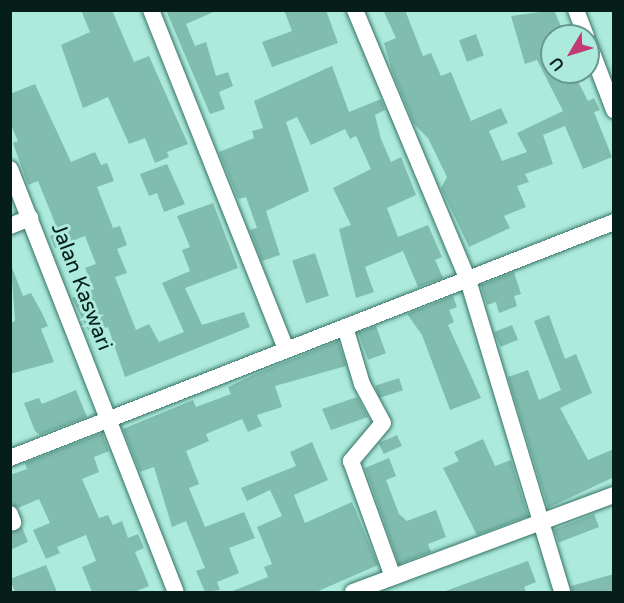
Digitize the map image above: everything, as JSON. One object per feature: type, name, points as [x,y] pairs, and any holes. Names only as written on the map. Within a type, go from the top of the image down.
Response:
[{"type":"street","points":[[151,10],[286,349]]},
{"type":"street","points":[[355,10],[468,280],[543,522],[562,592]]},
{"type":"street","points":[[600,73],[614,110]]},
{"type":"street","name":"Jalan Kaswari","points":[[10,169],[176,592]]},
{"type":"street","points":[[10,226],[30,218]]},
{"type":"street","points":[[10,458],[614,222]]},
{"type":"street","points":[[345,327],[362,384],[383,423],[351,461],[393,578]]},
{"type":"street","points":[[353,592],[614,495]]},
{"type":"building","points":[[81,10],[112,10],[134,62],[149,56],[188,144],[167,152],[169,157],[155,163],[145,138],[129,144],[108,97],[83,108],[61,45],[90,32]]},
{"type":"building","points":[[166,10],[218,10],[186,24],[195,46],[206,42],[216,76],[228,72],[233,86],[219,92],[225,109],[210,114]]},
{"type":"building","points":[[284,10],[326,10],[338,43],[272,67],[262,42],[292,31]]},
{"type":"building","points":[[383,10],[405,10],[423,56],[431,53],[441,76],[451,72],[471,121],[501,108],[508,123],[489,131],[502,161],[527,152],[517,133],[563,111],[549,84],[579,84],[588,101],[594,98],[600,110],[594,112],[612,157],[583,169],[565,126],[543,135],[553,164],[525,174],[529,182],[517,186],[526,207],[504,216],[510,228],[469,247],[441,188],[447,177],[428,138],[414,124],[392,71],[384,43],[396,38]]},
{"type":"building","points":[[554,10],[560,24],[540,24],[540,66],[537,60],[525,64],[511,16]]},
{"type":"building","points":[[476,34],[484,56],[467,62],[459,40]]},
{"type":"building","points":[[332,66],[349,112],[381,99],[385,110],[375,115],[381,139],[391,162],[401,157],[416,195],[387,208],[398,237],[428,225],[442,257],[435,260],[443,278],[418,287],[403,251],[365,267],[374,292],[356,298],[339,229],[351,225],[333,188],[371,169],[356,136],[350,139],[345,129],[311,145],[297,117],[286,122],[309,191],[266,211],[280,255],[262,261],[250,230],[257,228],[246,197],[238,199],[219,152],[254,138],[252,131],[263,128],[254,101]]},
{"type":"building","points":[[35,84],[71,162],[95,152],[101,165],[107,163],[114,181],[97,187],[113,228],[120,226],[127,245],[117,249],[127,273],[115,277],[136,330],[149,324],[159,342],[184,332],[162,283],[190,271],[182,250],[190,247],[177,216],[213,203],[238,268],[185,288],[202,325],[244,312],[250,327],[125,377],[108,327],[90,334],[72,298],[94,289],[85,268],[96,264],[85,236],[55,248],[50,236],[59,233],[38,181],[28,185],[13,143],[18,141],[10,123],[10,94]]},
{"type":"building","points":[[167,164],[185,204],[164,212],[157,193],[149,196],[140,174]]},
{"type":"building","points":[[315,253],[329,296],[306,303],[292,260]]},
{"type":"building","points":[[11,265],[23,296],[31,293],[48,326],[41,329],[54,362],[10,374],[10,323],[15,321]]},
{"type":"building","points":[[514,272],[521,294],[514,296],[517,306],[499,313],[496,302],[487,305],[481,285]]},
{"type":"building","points":[[453,296],[457,307],[449,310],[454,322],[448,325],[481,398],[450,410],[422,335],[407,314]]},
{"type":"building","points":[[549,315],[565,359],[576,354],[592,393],[560,408],[588,460],[614,449],[614,477],[548,508],[508,377],[528,370],[539,400],[561,390],[534,321]]},
{"type":"building","points":[[512,325],[518,340],[500,347],[494,332]]},
{"type":"building","points":[[376,326],[386,353],[368,360],[358,332]]},
{"type":"building","points":[[338,341],[346,366],[275,386],[282,407],[257,415],[262,426],[248,432],[242,419],[206,434],[209,441],[186,451],[199,484],[189,488],[205,527],[244,512],[255,538],[229,548],[239,573],[217,582],[220,590],[205,592],[196,571],[205,568],[186,521],[172,527],[154,467],[140,472],[123,429],[193,400],[196,407],[231,394],[228,387]]},
{"type":"building","points":[[399,378],[403,390],[379,398],[375,386]]},
{"type":"building","points":[[76,390],[87,417],[40,435],[35,431],[24,403],[39,398],[42,404]]},
{"type":"building","points":[[357,397],[368,417],[331,430],[322,409]]},
{"type":"building","points":[[102,433],[109,451],[94,457],[99,472],[82,479],[99,518],[108,515],[113,525],[122,521],[128,538],[138,534],[144,548],[135,552],[149,586],[134,592],[92,592],[82,567],[96,561],[86,535],[57,547],[60,553],[46,559],[33,530],[50,523],[39,499],[18,508],[10,504],[10,475],[27,469],[25,463]]},
{"type":"building","points":[[397,435],[402,446],[384,454],[379,443]]},
{"type":"building","points":[[483,439],[495,466],[511,460],[528,516],[477,535],[443,468],[459,461],[454,452]]},
{"type":"building","points":[[312,442],[328,480],[294,495],[305,523],[352,502],[378,565],[316,592],[230,592],[268,577],[264,567],[272,564],[257,527],[282,516],[270,490],[247,501],[241,488],[296,466],[290,452]]},
{"type":"building","points":[[389,458],[396,476],[386,480],[399,514],[407,521],[436,510],[446,537],[428,544],[431,552],[399,564],[365,468]]},
{"type":"building","points":[[594,514],[599,527],[559,542],[554,529]]},
{"type":"building","points":[[22,527],[28,542],[10,550],[10,532]]},
{"type":"building","points":[[528,561],[536,582],[524,587],[526,592],[443,592]]},
{"type":"building","points":[[46,565],[57,592],[15,592],[10,579]]},
{"type":"building","points":[[614,574],[614,592],[572,592],[571,586]]}]
